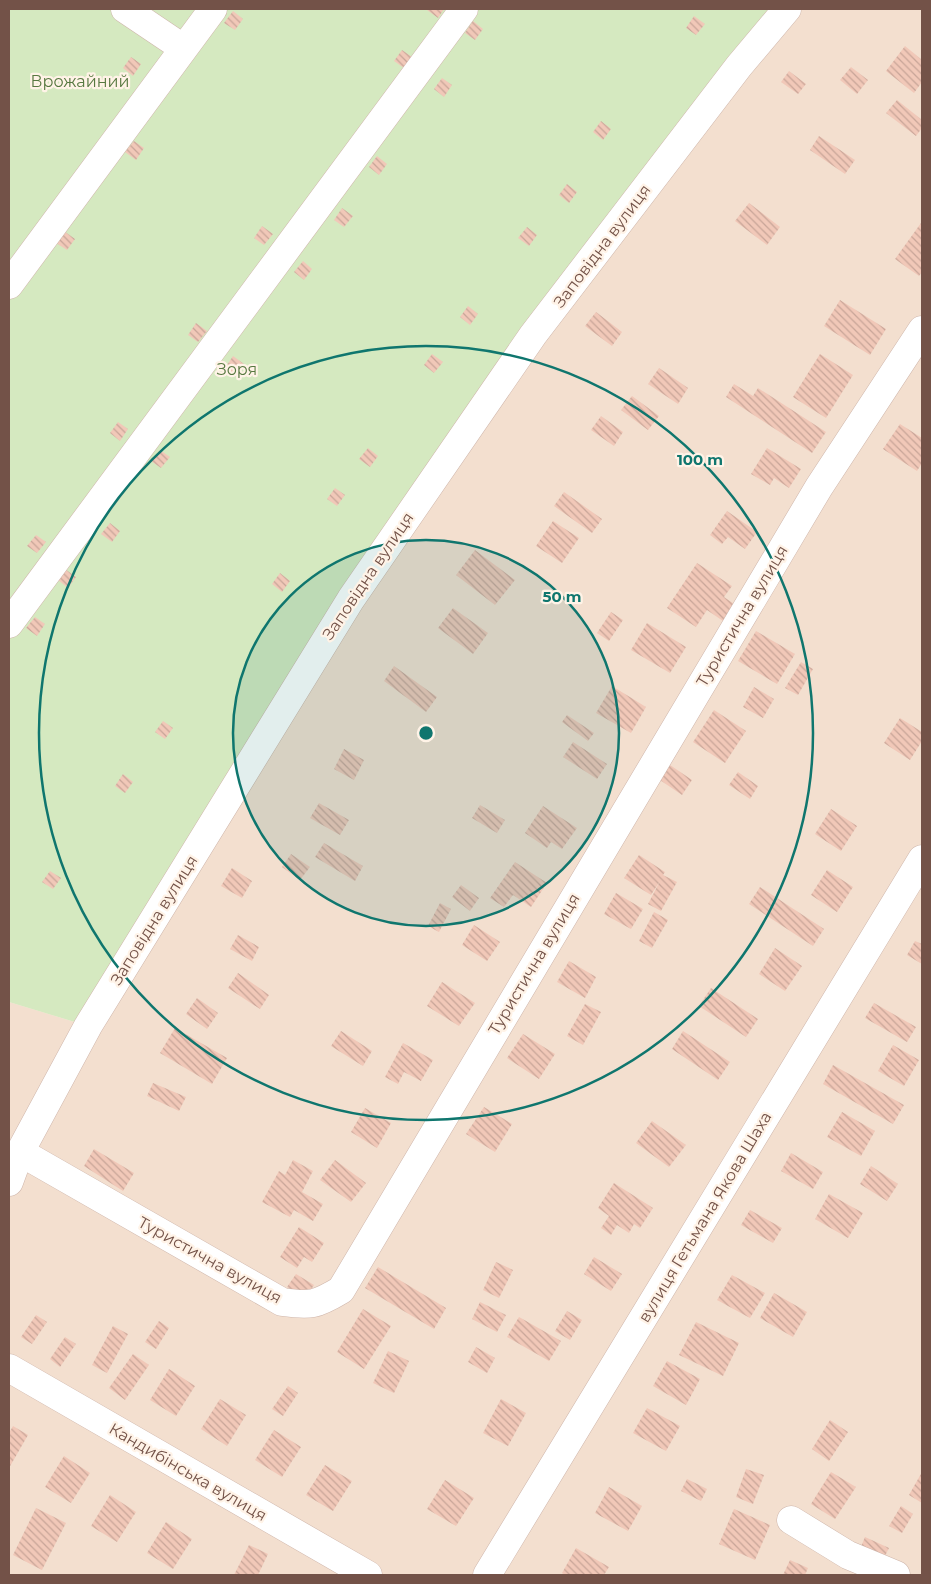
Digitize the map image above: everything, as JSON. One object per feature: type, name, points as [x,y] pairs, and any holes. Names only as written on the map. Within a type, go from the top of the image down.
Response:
[{"type":"street","points":[[125,9],[183,48]]},
{"type":"street","points":[[9,285],[212,9]]},
{"type":"street","points":[[9,624],[464,9]]},
{"type":"street","name":"Заповідна вулиця","points":[[9,1182],[20,1152],[88,1026],[351,598],[533,335],[739,66],[786,9]]},
{"type":"street","name":"Туристична вулиця","points":[[20,1152],[282,1302],[304,1305],[322,1301],[341,1290],[819,487],[922,330]]},
{"type":"street","name":"вулиця Гетьмана Якова Шаха","points":[[487,1575],[922,859]]},
{"type":"street","name":"Кандибінська вулиця","points":[[9,1368],[368,1575]]},
{"type":"street","points":[[791,1520],[848,1555],[896,1575]]},
{"type":"shaded area","points":[[787,9],[922,9],[922,1575],[9,1575],[9,1002],[88,1026],[351,599]]},
{"type":"green space","name":"Зоря","points":[[9,9],[787,9],[533,335],[88,1026],[9,1002]]},
{"type":"building","points":[[428,9],[444,9],[438,18]]},
{"type":"building","points":[[233,11],[243,19],[235,30],[224,23]]},
{"type":"building","points":[[694,16],[705,24],[696,35],[686,28]]},
{"type":"building","points":[[473,21],[483,29],[475,40],[465,33]]},
{"type":"building","points":[[905,46],[922,60],[922,82],[914,93],[886,71]]},
{"type":"building","points":[[402,50],[412,57],[404,68],[394,61]]},
{"type":"building","points":[[131,57],[141,64],[133,76],[123,68]]},
{"type":"building","points":[[851,67],[868,80],[857,94],[840,80]]},
{"type":"building","points":[[789,71],[806,84],[798,94],[781,82]]},
{"type":"building","points":[[442,78],[452,85],[444,97],[434,89]]},
{"type":"building","points":[[897,100],[922,120],[922,128],[916,136],[886,113]]},
{"type":"building","points":[[601,121],[611,129],[603,140],[593,132]]},
{"type":"building","points":[[819,136],[855,160],[845,174],[810,150]]},
{"type":"building","points":[[134,141],[144,148],[136,160],[125,152]]},
{"type":"building","points":[[377,156],[387,164],[379,175],[369,167]]},
{"type":"building","points":[[567,184],[577,192],[569,203],[559,195]]},
{"type":"building","points":[[749,203],[780,227],[767,245],[735,221]]},
{"type":"building","points":[[342,208],[353,216],[344,227],[334,220]]},
{"type":"building","points":[[921,223],[922,272],[919,276],[895,259]]},
{"type":"building","points":[[262,226],[273,234],[264,245],[254,238]]},
{"type":"building","points":[[527,227],[537,235],[529,246],[518,238]]},
{"type":"building","points":[[64,231],[75,239],[67,250],[56,243]]},
{"type":"building","points":[[303,261],[312,269],[304,280],[294,272]]},
{"type":"building","points":[[840,300],[886,329],[870,355],[824,326]]},
{"type":"building","points":[[468,306],[478,314],[470,325],[460,317]]},
{"type":"building","points":[[596,312],[622,332],[612,346],[585,326]]},
{"type":"building","points":[[196,323],[207,331],[198,342],[188,335]]},
{"type":"building","points":[[432,354],[443,362],[434,373],[424,365]]},
{"type":"building","points":[[820,354],[853,375],[826,418],[793,397]]},
{"type":"building","points":[[233,356],[244,364],[235,375],[225,368]]},
{"type":"building","points":[[659,368],[688,388],[678,404],[648,384]]},
{"type":"building","points":[[734,384],[753,396],[758,388],[826,432],[812,453],[726,397]]},
{"type":"building","points":[[632,396],[659,416],[648,430],[621,410]]},
{"type":"building","points":[[601,416],[623,432],[614,446],[591,430]]},
{"type":"building","points":[[118,422],[128,429],[120,441],[110,433]]},
{"type":"building","points":[[900,424],[922,438],[922,463],[917,471],[883,449]]},
{"type":"building","points":[[368,448],[378,456],[370,467],[359,459]]},
{"type":"building","points":[[767,448],[801,469],[789,488],[774,478],[770,485],[751,474]]},
{"type":"building","points":[[160,450],[170,457],[161,468],[151,461]]},
{"type":"building","points":[[335,488],[345,495],[337,506],[327,499]]},
{"type":"building","points":[[564,492],[602,519],[592,533],[554,506]]},
{"type":"building","points":[[727,511],[757,532],[745,549],[728,537],[722,544],[710,535]]},
{"type":"building","points":[[553,521],[579,538],[562,563],[536,546]]},
{"type":"building","points":[[110,523],[120,531],[112,542],[101,534]]},
{"type":"building","points":[[36,535],[46,542],[37,553],[27,546]]},
{"type":"building","points":[[475,550],[515,580],[495,605],[456,575]]},
{"type":"building","points":[[697,563],[732,586],[724,597],[734,604],[723,621],[707,610],[696,627],[667,608]]},
{"type":"building","points":[[65,569],[76,577],[68,588],[58,580]]},
{"type":"building","points":[[280,573],[290,581],[282,592],[272,584]]},
{"type":"building","points":[[453,608],[488,633],[473,654],[438,628]]},
{"type":"building","points":[[611,612],[623,620],[609,641],[597,633]]},
{"type":"building","points":[[35,617],[45,624],[37,636],[26,628]]},
{"type":"building","points":[[647,623],[686,647],[670,673],[631,650]]},
{"type":"building","points":[[756,631],[795,654],[777,684],[738,661]]},
{"type":"building","points":[[801,662],[813,669],[798,695],[785,688]]},
{"type":"building","points":[[394,666],[437,697],[426,712],[384,681]]},
{"type":"building","points":[[612,686],[646,707],[631,733],[596,713]]},
{"type":"building","points":[[754,687],[774,699],[763,718],[743,707]]},
{"type":"building","points":[[714,710],[746,731],[725,763],[693,742]]},
{"type":"building","points":[[567,715],[594,733],[588,741],[562,722]]},
{"type":"building","points":[[900,718],[922,732],[922,741],[910,760],[884,743]]},
{"type":"building","points":[[163,721],[173,728],[165,739],[155,732]]},
{"type":"building","points":[[573,742],[607,764],[597,779],[563,757]]},
{"type":"building","points":[[344,749],[364,760],[354,780],[334,769]]},
{"type":"building","points":[[670,765],[692,780],[682,795],[660,780]]},
{"type":"building","points":[[738,772],[758,786],[750,799],[729,785]]},
{"type":"building","points":[[123,774],[133,782],[125,793],[115,786]]},
{"type":"building","points":[[319,803],[349,820],[340,835],[310,818]]},
{"type":"building","points":[[480,805],[505,820],[497,833],[472,818]]},
{"type":"building","points":[[543,806],[577,828],[562,849],[551,842],[547,848],[525,833]]},
{"type":"building","points":[[831,809],[857,826],[841,851],[815,834]]},
{"type":"building","points":[[324,843],[363,866],[355,881],[315,857]]},
{"type":"building","points":[[291,854],[310,867],[300,880],[282,867]]},
{"type":"building","points":[[639,855],[665,872],[663,875],[677,882],[661,911],[648,904],[660,881],[651,895],[624,878]]},
{"type":"building","points":[[515,862],[547,883],[531,907],[513,895],[504,907],[490,898]]},
{"type":"building","points":[[232,868],[252,881],[242,898],[221,886]]},
{"type":"building","points":[[827,870],[853,887],[837,912],[811,895]]},
{"type":"building","points":[[50,871],[61,878],[53,889],[42,882]]},
{"type":"building","points":[[461,885],[479,898],[470,911],[452,897]]},
{"type":"building","points":[[760,887],[824,929],[813,946],[749,904]]},
{"type":"building","points":[[616,893],[643,909],[631,929],[604,914]]},
{"type":"building","points":[[440,903],[451,909],[439,932],[428,926]]},
{"type":"building","points":[[654,912],[668,920],[652,948],[639,941]]},
{"type":"building","points":[[474,925],[500,942],[487,961],[462,945]]},
{"type":"building","points":[[238,935],[259,947],[252,961],[230,949]]},
{"type":"building","points":[[915,941],[922,944],[922,964],[907,955]]},
{"type":"building","points":[[775,948],[802,966],[785,991],[759,974]]},
{"type":"building","points":[[569,961],[596,977],[585,998],[557,982]]},
{"type":"building","points":[[238,973],[269,995],[260,1009],[228,988]]},
{"type":"building","points":[[442,982],[475,1003],[459,1026],[427,1006]]},
{"type":"building","points":[[711,988],[758,1019],[746,1037],[699,1006]]},
{"type":"building","points":[[197,998],[218,1013],[207,1029],[186,1014]]},
{"type":"building","points":[[874,1003],[916,1027],[907,1042],[865,1018]]},
{"type":"building","points":[[585,1004],[601,1012],[583,1045],[567,1036]]},
{"type":"building","points":[[175,1028],[227,1058],[212,1084],[160,1053]]},
{"type":"building","points":[[341,1031],[372,1051],[363,1066],[331,1046]]},
{"type":"building","points":[[683,1031],[730,1062],[718,1080],[672,1049]]},
{"type":"building","points":[[523,1034],[555,1054],[539,1079],[507,1058]]},
{"type":"building","points":[[403,1043],[433,1060],[421,1081],[404,1072],[398,1084],[385,1077]]},
{"type":"building","points":[[893,1045],[919,1060],[904,1086],[878,1071]]},
{"type":"building","points":[[833,1065],[904,1105],[893,1124],[823,1084]]},
{"type":"building","points":[[153,1083],[186,1097],[179,1111],[147,1096]]},
{"type":"building","points":[[484,1107],[512,1124],[495,1152],[466,1134]]},
{"type":"building","points":[[365,1108],[391,1123],[377,1148],[351,1132]]},
{"type":"building","points":[[842,1112],[875,1131],[861,1156],[827,1137]]},
{"type":"building","points":[[652,1121],[686,1145],[669,1167],[636,1143]]},
{"type":"building","points":[[94,1149],[134,1173],[123,1191],[84,1166]]},
{"type":"building","points":[[791,1153],[823,1172],[813,1189],[781,1171]]},
{"type":"building","points":[[293,1160],[313,1171],[302,1192],[323,1204],[313,1221],[294,1210],[290,1217],[262,1202],[279,1171],[285,1175]]},
{"type":"building","points":[[335,1160],[366,1183],[351,1202],[320,1180]]},
{"type":"building","points":[[871,1166],[898,1184],[887,1201],[860,1184]]},
{"type":"building","points":[[614,1183],[653,1208],[640,1228],[634,1224],[629,1233],[617,1225],[611,1235],[601,1228],[609,1216],[598,1208]]},
{"type":"building","points":[[829,1194],[863,1213],[848,1238],[815,1219]]},
{"type":"building","points":[[750,1210],[782,1228],[773,1243],[741,1225]]},
{"type":"building","points":[[299,1227],[324,1243],[312,1262],[304,1257],[297,1268],[280,1257]]},
{"type":"building","points":[[594,1257],[622,1274],[611,1291],[584,1274]]},
{"type":"building","points":[[496,1262],[513,1270],[499,1298],[483,1290]]},
{"type":"building","points":[[378,1267],[446,1308],[434,1329],[365,1288]]},
{"type":"building","points":[[296,1274],[314,1285],[305,1299],[287,1287]]},
{"type":"building","points":[[732,1275],[765,1293],[750,1318],[717,1300]]},
{"type":"building","points":[[774,1293],[807,1312],[793,1337],[760,1318]]},
{"type":"building","points":[[480,1302],[506,1315],[497,1332],[472,1319]]},
{"type":"building","points":[[363,1309],[391,1326],[364,1369],[337,1352]]},
{"type":"building","points":[[567,1311],[582,1320],[570,1340],[555,1331]]},
{"type":"building","points":[[36,1315],[47,1322],[32,1344],[21,1337]]},
{"type":"building","points":[[519,1317],[561,1341],[549,1361],[507,1337]]},
{"type":"building","points":[[159,1321],[169,1328],[156,1349],[145,1342]]},
{"type":"building","points":[[696,1322],[739,1343],[723,1376],[679,1355]]},
{"type":"building","points":[[113,1326],[128,1334],[107,1373],[92,1365]]},
{"type":"building","points":[[65,1337],[76,1344],[60,1367],[50,1359]]},
{"type":"building","points":[[476,1347],[495,1358],[487,1373],[468,1362]]},
{"type":"building","points":[[388,1351],[409,1361],[394,1393],[373,1383]]},
{"type":"building","points":[[133,1354],[149,1365],[125,1400],[109,1388]]},
{"type":"building","points":[[667,1361],[700,1379],[686,1405],[653,1386]]},
{"type":"building","points":[[169,1369],[195,1386],[176,1416],[150,1400]]},
{"type":"building","points":[[288,1386],[298,1393],[283,1416],[272,1409]]},
{"type":"building","points":[[220,1399],[246,1415],[227,1446],[201,1429]]},
{"type":"building","points":[[501,1399],[526,1413],[508,1446],[483,1433]]},
{"type":"building","points":[[647,1408],[680,1426],[666,1451],[633,1433]]},
{"type":"building","points":[[830,1420],[848,1432],[829,1461],[812,1449]]},
{"type":"building","points":[[13,1426],[28,1435],[9,1468],[9,1433]]},
{"type":"building","points":[[274,1430],[301,1447],[282,1477],[255,1460]]},
{"type":"building","points":[[64,1456],[90,1473],[71,1503],[45,1487]]},
{"type":"building","points":[[325,1465],[352,1481],[333,1511],[306,1495]]},
{"type":"building","points":[[746,1469],[764,1475],[753,1504],[736,1497]]},
{"type":"building","points":[[831,1472],[856,1487],[835,1519],[811,1504]]},
{"type":"building","points":[[922,1472],[922,1503],[909,1495]]},
{"type":"building","points":[[687,1479],[707,1489],[701,1501],[681,1491]]},
{"type":"building","points":[[445,1480],[474,1498],[456,1526],[427,1509]]},
{"type":"building","points":[[609,1487],[642,1506],[628,1531],[595,1513]]},
{"type":"building","points":[[110,1495],[136,1512],[117,1542],[91,1526]]},
{"type":"building","points":[[901,1506],[913,1514],[902,1533],[889,1526]]},
{"type":"building","points":[[36,1508],[66,1523],[42,1570],[13,1555]]},
{"type":"building","points":[[734,1509],[770,1525],[755,1560],[719,1544]]},
{"type":"building","points":[[166,1522],[192,1539],[173,1569],[147,1553]]},
{"type":"building","points":[[865,1537],[889,1548],[883,1560],[860,1549]]},
{"type":"building","points":[[249,1545],[268,1554],[258,1575],[234,1575]]},
{"type":"building","points":[[576,1548],[609,1567],[604,1575],[565,1575],[562,1573]]},
{"type":"building","points":[[790,1560],[808,1568],[805,1575],[783,1575]]},
{"type":"park label","name":"Врожайний","points":[[80,81]]}]
